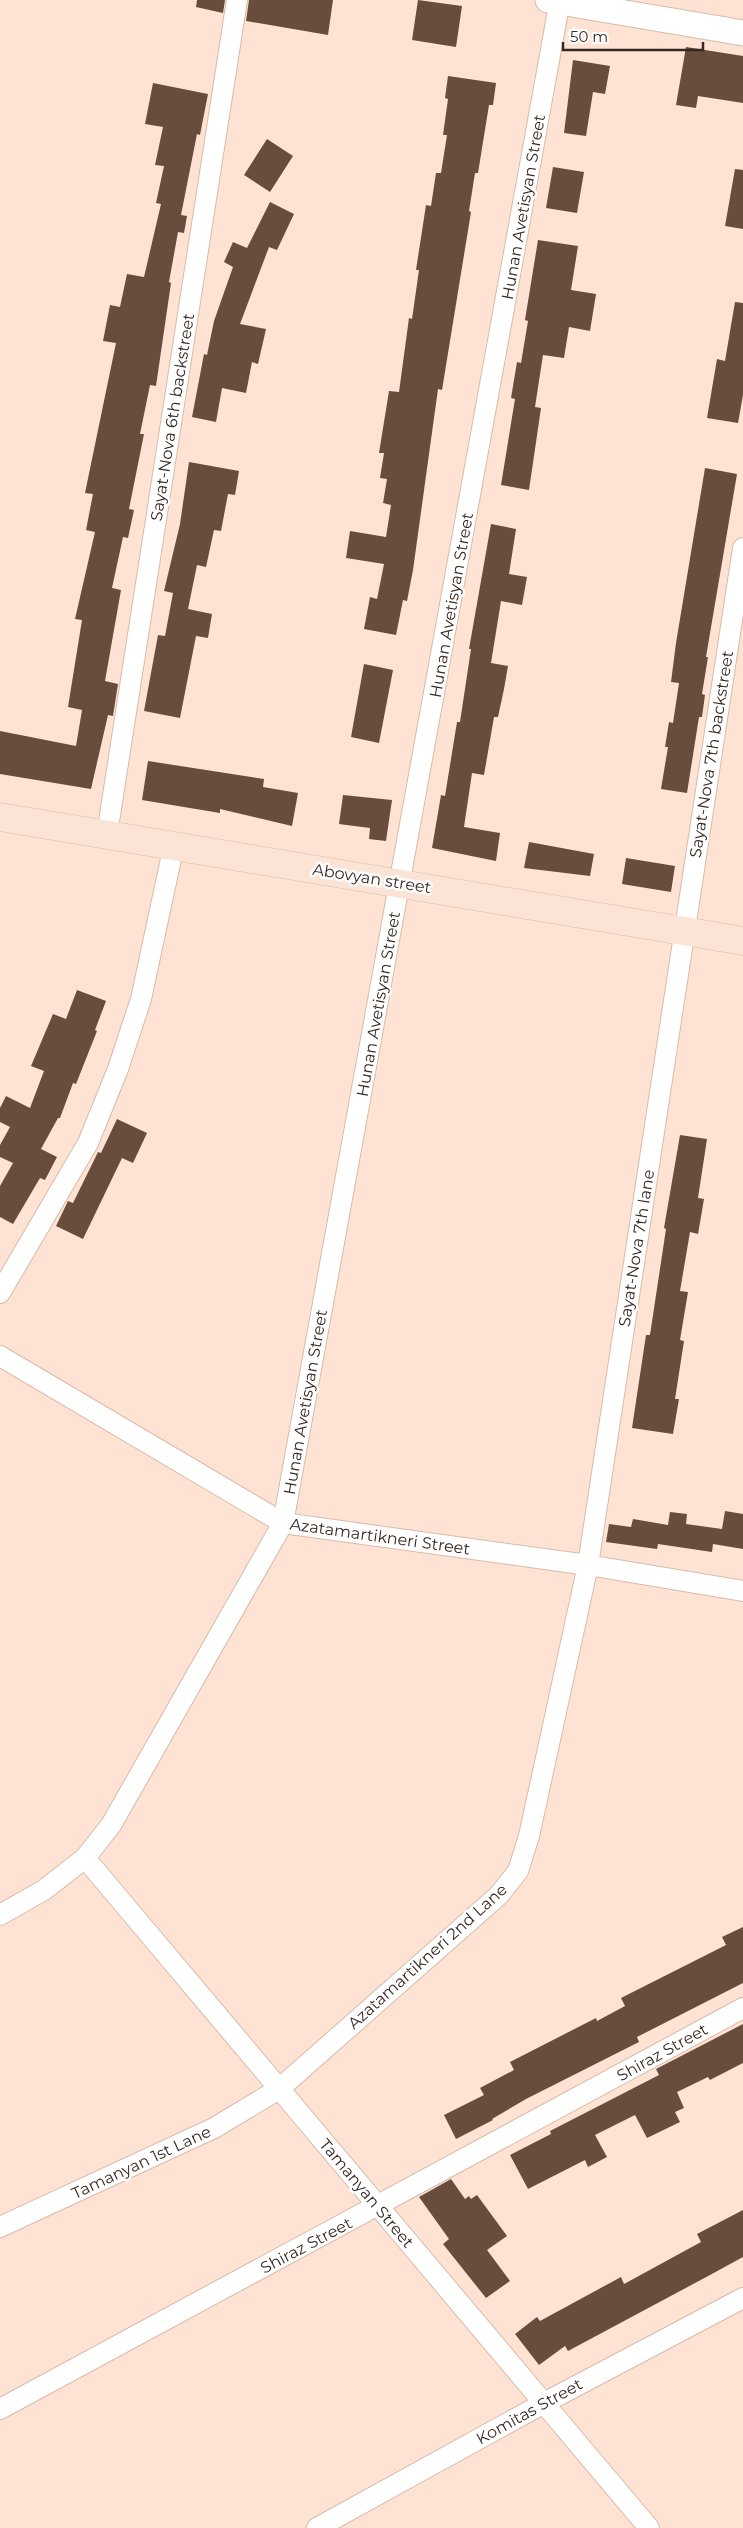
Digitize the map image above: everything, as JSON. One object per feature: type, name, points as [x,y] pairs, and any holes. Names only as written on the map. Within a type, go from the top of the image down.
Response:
[{"type":"main road","name":"Abovyan street","points":[[0,817],[743,941]]},
{"type":"street","name":"Sayat-Nova 6th backstreet","points":[[107,834],[237,0]]},
{"type":"street","points":[[556,1],[743,33]]},
{"type":"street","name":"Hunan Avetisyan Street","points":[[0,1915],[44,1890],[85,1858],[111,1825],[283,1524],[401,883],[556,1]]},
{"type":"street","name":"Sayat-Nova 7th backstreet","points":[[684,930],[743,548]]},
{"type":"street","points":[[0,1293],[88,1143],[118,1069],[140,999],[174,845]]},
{"type":"street","name":"Sayat-Nova 7th lane","points":[[588,1565],[684,930]]},
{"type":"street","name":"Azatamartikneri Street","points":[[0,1356],[283,1524],[588,1565],[743,1591]]},
{"type":"street","name":"Azatamartikneri 2nd Lane","points":[[279,2089],[499,1895],[518,1871],[529,1836],[588,1565]]},
{"type":"street","name":"Tamanyan Street","points":[[85,1858],[649,2528]]},
{"type":"street","name":"Shiraz Street","points":[[0,2409],[743,2008]]},
{"type":"street","name":"Tamanyan 1st Lane","points":[[0,2227],[214,2128],[279,2089]]},
{"type":"street","name":"Komitas Street","points":[[317,2528],[544,2403],[743,2298]]},
{"type":"building","points":[[197,0],[225,0],[223,13],[196,7]]},
{"type":"building","points":[[249,0],[333,0],[328,35],[246,21]]},
{"type":"building","points":[[418,0],[462,6],[456,47],[412,40]]},
{"type":"building","points":[[686,47],[743,56],[743,103],[698,96],[696,108],[676,105]]},
{"type":"building","points":[[573,60],[610,66],[605,94],[593,92],[586,136],[564,133]]},
{"type":"building","points":[[448,76],[496,83],[493,105],[489,105],[478,173],[475,173],[469,211],[471,212],[442,390],[438,389],[413,570],[407,601],[403,600],[396,635],[364,629],[370,597],[377,599],[384,564],[346,558],[350,531],[386,537],[391,505],[383,503],[387,479],[380,478],[384,453],[379,453],[389,391],[399,392],[409,318],[412,319],[419,270],[416,270],[426,205],[431,206],[436,173],[441,173],[447,135],[443,135],[448,99],[445,98]]},
{"type":"building","points":[[153,83],[208,94],[200,135],[197,134],[181,215],[187,216],[184,233],[178,232],[169,282],[171,283],[156,386],[150,385],[140,434],[144,434],[129,509],[134,510],[128,538],[123,537],[112,588],[121,590],[105,681],[118,684],[113,716],[108,715],[91,789],[0,774],[0,731],[76,746],[82,710],[68,707],[82,620],[75,619],[95,532],[86,530],[93,494],[85,493],[116,343],[103,341],[110,305],[120,307],[127,274],[144,277],[161,204],[156,203],[164,166],[155,165],[163,127],[145,124]]},
{"type":"building","points":[[267,139],[293,156],[270,192],[244,175]]},
{"type":"building","points":[[553,167],[584,172],[577,213],[546,208]]},
{"type":"building","points":[[735,169],[743,170],[743,229],[725,226]]},
{"type":"building","points":[[270,202],[294,214],[277,250],[269,247],[240,324],[266,329],[258,364],[252,362],[246,393],[222,388],[216,422],[192,417],[204,354],[207,355],[214,321],[233,267],[224,262],[233,242],[247,248]]},
{"type":"building","points":[[538,240],[578,246],[571,290],[596,294],[590,331],[569,327],[564,358],[543,355],[535,407],[541,408],[529,490],[501,485],[515,399],[511,398],[517,362],[521,363],[528,321],[525,320]]},
{"type":"building","points":[[735,302],[743,303],[743,395],[738,423],[707,418],[717,359],[725,361]]},
{"type":"building","points":[[189,462],[239,471],[235,495],[228,494],[221,531],[214,530],[206,567],[197,565],[188,609],[212,614],[208,638],[196,636],[180,718],[144,711],[158,635],[165,636],[173,593],[164,591],[180,524]]},
{"type":"building","points":[[705,468],[737,474],[706,657],[708,657],[702,694],[705,695],[702,717],[699,717],[687,793],[661,789],[668,747],[665,747],[669,722],[673,723],[679,683],[671,682],[676,643]]},
{"type":"building","points":[[491,524],[516,529],[509,574],[527,577],[522,605],[501,601],[491,663],[508,666],[498,717],[494,717],[484,775],[472,773],[464,827],[500,833],[496,861],[432,848],[441,795],[445,796],[457,722],[460,722],[471,649],[469,649]]},
{"type":"building","points":[[364,664],[393,670],[379,743],[351,737]]},
{"type":"building","points":[[148,761],[264,779],[263,787],[298,793],[292,826],[220,809],[220,813],[142,800]]},
{"type":"building","points":[[343,795],[392,800],[386,841],[369,839],[370,828],[339,824]]},
{"type":"building","points":[[529,842],[594,854],[590,876],[524,868]]},
{"type":"building","points":[[626,858],[675,866],[671,892],[622,884]]},
{"type":"building","points":[[77,990],[106,1001],[95,1030],[97,1031],[76,1084],[73,1083],[60,1118],[58,1118],[41,1149],[57,1157],[45,1180],[40,1178],[13,1224],[0,1217],[0,1186],[13,1163],[0,1157],[0,1145],[10,1127],[0,1122],[0,1108],[6,1096],[30,1108],[44,1071],[31,1066],[53,1014],[66,1019]]},
{"type":"building","points":[[117,1119],[147,1133],[133,1163],[122,1158],[83,1239],[56,1226],[68,1201],[73,1203],[98,1152],[101,1153]]},
{"type":"building","points":[[680,1135],[707,1139],[698,1198],[704,1199],[698,1234],[690,1232],[680,1291],[688,1292],[680,1340],[684,1341],[675,1399],[679,1399],[673,1434],[632,1428],[646,1335],[650,1335],[666,1229],[664,1228]]},
{"type":"building","points":[[725,1511],[743,1514],[743,1549],[713,1544],[712,1552],[658,1544],[657,1549],[606,1542],[609,1524],[631,1527],[633,1519],[668,1525],[670,1512],[687,1514],[686,1524],[722,1529]]},
{"type":"building","points":[[743,1927],[743,1983],[637,2037],[639,2042],[526,2099],[493,2120],[456,2139],[444,2115],[484,2095],[480,2088],[514,2070],[510,2062],[596,2018],[597,2021],[625,2006],[621,1998],[726,1945],[722,1937]]},
{"type":"building","points":[[743,2024],[743,2063],[710,2080],[708,2077],[677,2092],[684,2108],[675,2112],[680,2122],[647,2138],[635,2115],[595,2135],[607,2157],[588,2167],[585,2160],[528,2189],[510,2155],[551,2134],[550,2131],[659,2075],[656,2069]]},
{"type":"building","points":[[451,2179],[465,2199],[469,2196],[471,2199],[477,2195],[507,2236],[487,2250],[510,2281],[486,2298],[443,2244],[449,2239],[419,2197]]},
{"type":"building","points":[[743,2210],[743,2257],[710,2275],[568,2351],[565,2346],[539,2365],[515,2334],[537,2317],[540,2321],[621,2277],[624,2284],[701,2242],[697,2234]]}]
